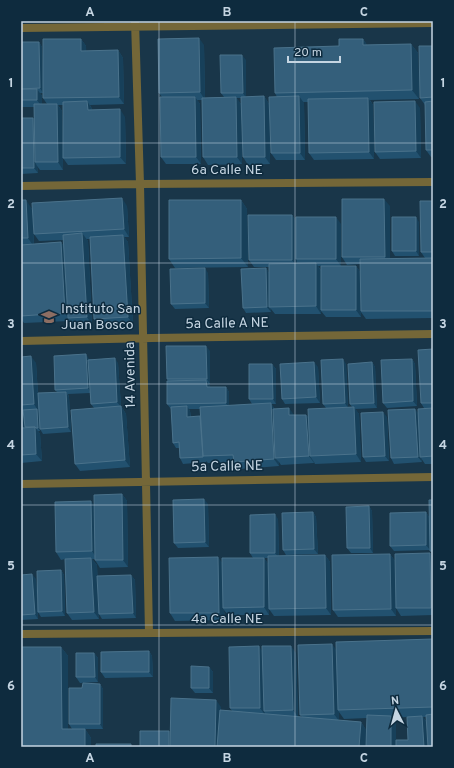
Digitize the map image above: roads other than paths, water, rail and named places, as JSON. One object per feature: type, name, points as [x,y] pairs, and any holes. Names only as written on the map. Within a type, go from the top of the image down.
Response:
[{"type":"street","points":[[21,28],[135,24],[433,23]]},
{"type":"street","name":"14 Avenida","points":[[135,24],[144,338],[149,633]]},
{"type":"street","name":"6a Calle NE","points":[[21,186],[433,182]]},
{"type":"street","name":"5a Calle A NE","points":[[21,341],[433,334]]},
{"type":"street","name":"5a Calle NE","points":[[21,484],[433,477]]},
{"type":"street","name":"4a Calle NE","points":[[21,634],[433,631]]},
{"type":"place","name":"Instituto San Juan Bosco","points":[[49,317]]}]
